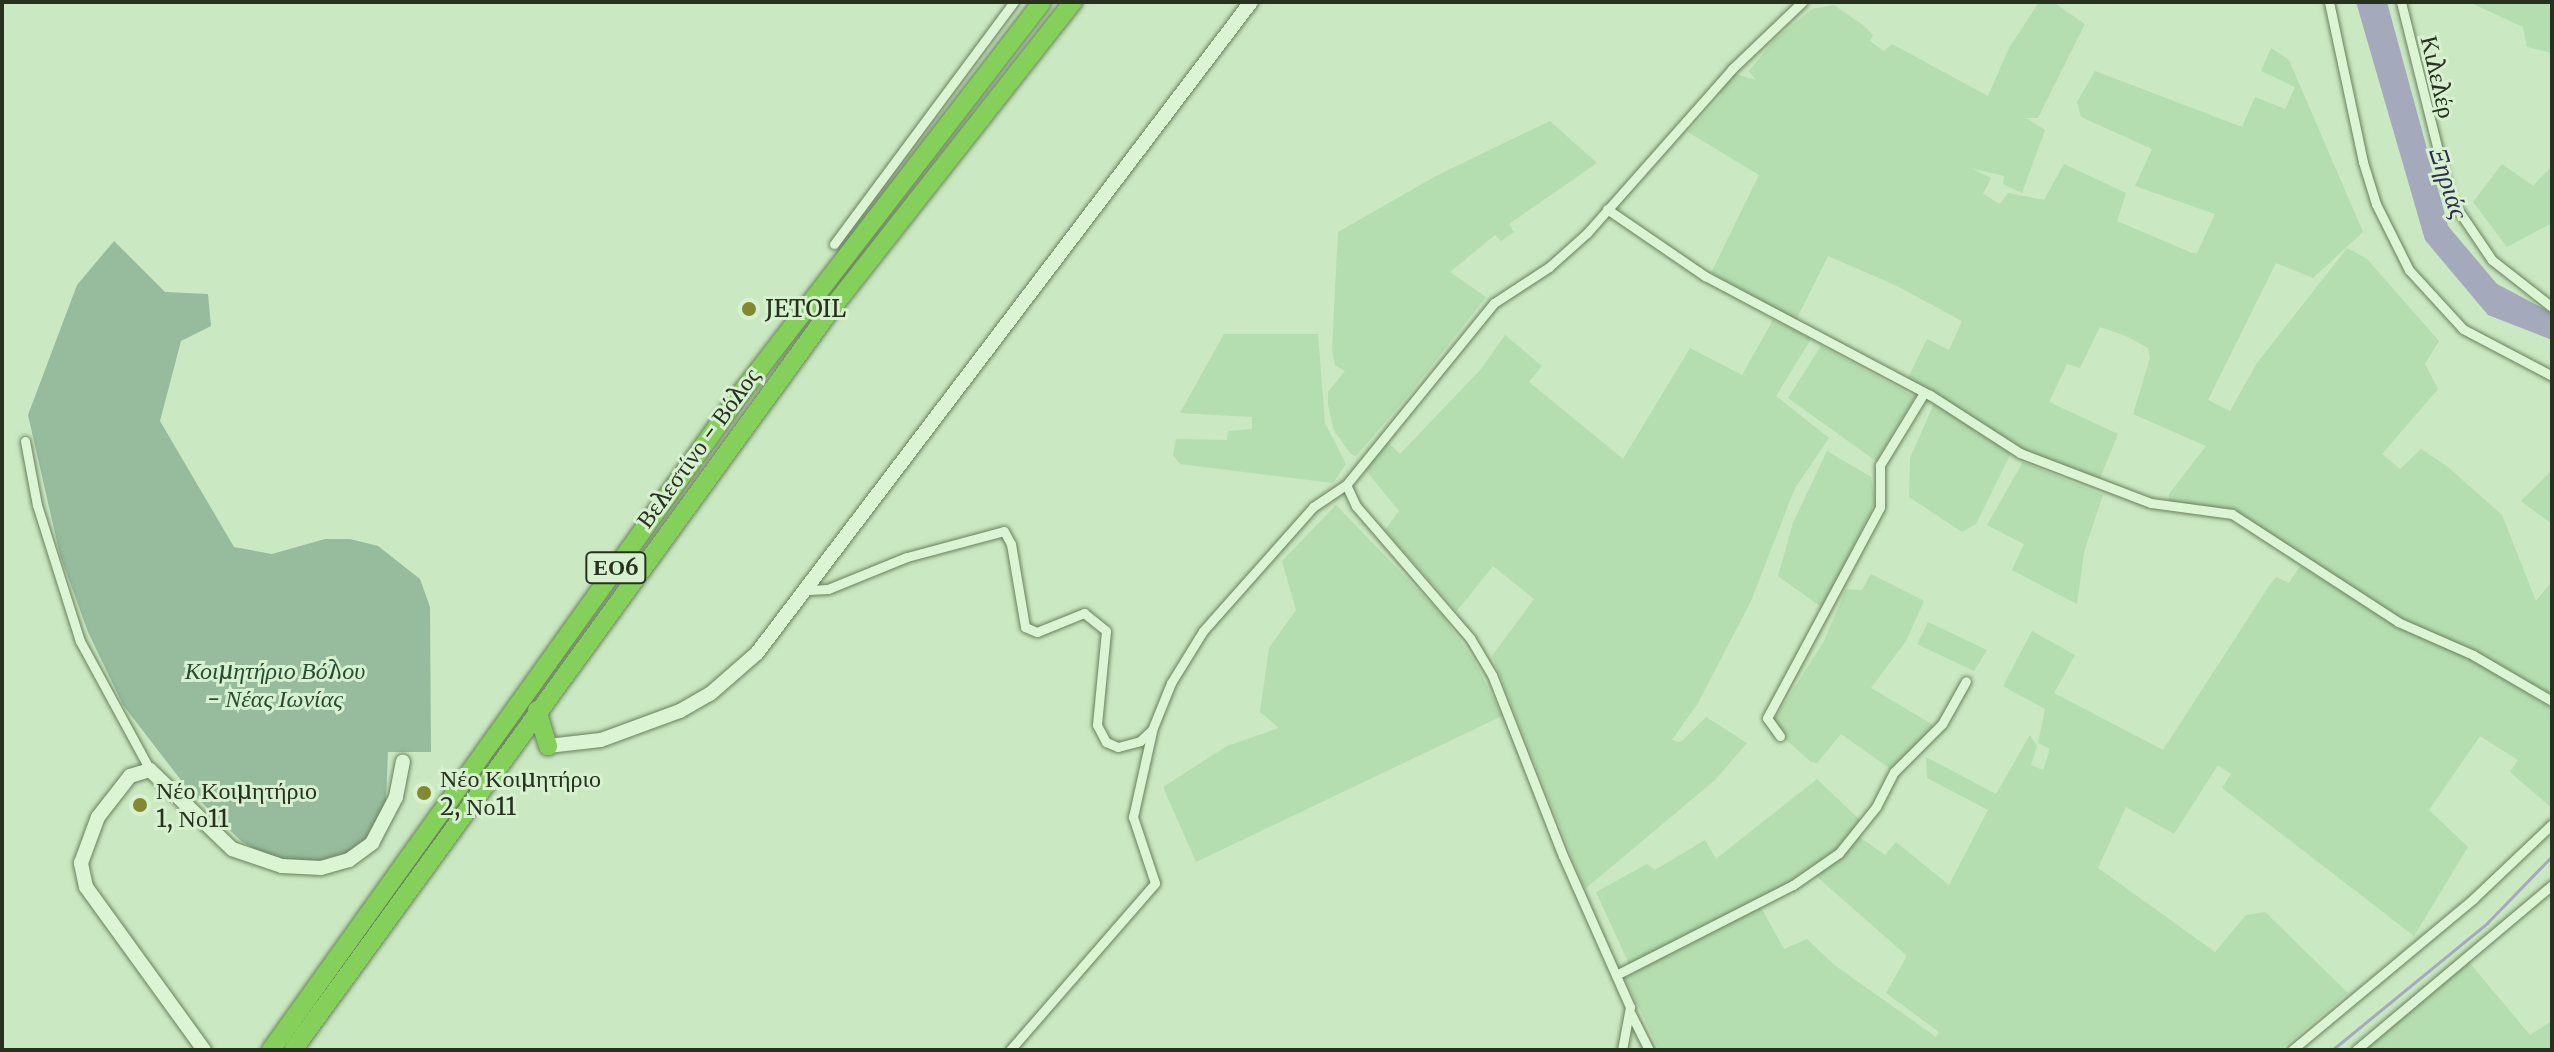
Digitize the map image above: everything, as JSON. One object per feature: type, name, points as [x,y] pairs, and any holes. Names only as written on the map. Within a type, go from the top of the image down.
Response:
[{"type":"highway","name":"Βελεστίνο - Βόλος","points":[[271,1050],[741,393],[1042,2]]},
{"type":"highway","name":"Βελεστίνο - Βόλος","points":[[293,1050],[513,743],[832,308],[1073,2]]},
{"type":"highway","points":[[1013,80],[1086,2]]},
{"type":"highway","points":[[513,743],[548,746],[537,710]]},
{"type":"street","points":[[834,244],[1014,2]]},
{"type":"street","points":[[548,746],[627,732],[710,694],[757,653],[809,590],[1251,2]]},
{"type":"street","points":[[1010,1050],[1155,883],[1133,817],[1152,730],[1171,683],[1203,631],[1313,507],[1346,485],[1494,303],[1559,260],[1732,69],[1802,2]]},
{"type":"street","points":[[2329,2],[2363,162],[2376,204],[2409,270],[2463,329],[2552,376]]},
{"type":"street","name":"Κιλελέρ","points":[[2401,2],[2450,198],[2492,260],[2552,307]]},
{"type":"street","points":[[888,169],[903,181]]},
{"type":"street","points":[[1607,209],[1705,276],[1924,393],[2020,453],[2160,505],[2232,514],[2398,622],[2473,655],[2552,701]]},
{"type":"street","points":[[1780,736],[1766,721],[1768,715],[1830,610],[1848,563],[1880,507],[1880,465],[1924,393]]},
{"type":"street","points":[[25,441],[37,505],[80,641],[150,770],[232,849],[264,862],[306,869],[339,864],[372,843],[396,797],[403,762]]},
{"type":"street","points":[[1346,485],[1356,506],[1484,659],[1649,1050]]},
{"type":"street","points":[[809,590],[828,589],[907,557],[1004,531],[1011,544],[1025,627],[1037,632],[1084,613],[1100,621],[1106,631],[1097,725],[1101,737],[1118,747],[1140,741],[1152,730]]},
{"type":"street","points":[[1616,975],[1793,885],[1839,853],[1876,807],[1894,772],[1942,724],[1966,681]]},
{"type":"street","points":[[150,770],[130,776],[98,817],[85,844],[82,874],[95,900],[204,1050]]},
{"type":"street","points":[[2292,1050],[2462,909],[2552,824]]},
{"type":"street","points":[[2356,1050],[2552,885]]},
{"type":"street","points":[[1622,1050],[1631,1012]]},
{"type":"green space","points":[[2039,2],[2053,2],[2085,24],[2038,118],[2026,118],[2045,130],[2022,193],[2003,184],[2004,176],[1971,168],[1991,178],[1983,194],[2000,204],[2008,193],[2044,200],[2064,164],[2126,193],[2117,221],[2192,253],[2197,253],[2215,214],[2135,186],[2152,149],[2081,117],[2077,102],[2095,71],[2242,127],[2255,97],[2285,109],[2295,87],[2261,71],[2271,48],[2289,60],[2363,232],[2313,278],[2276,263],[2208,400],[2230,411],[2257,363],[2347,248],[2367,259],[2439,341],[2425,364],[2438,389],[2382,454],[2400,469],[2421,449],[2448,467],[2502,515],[2536,601],[2552,581],[2552,695],[2476,651],[2407,624],[2251,522],[2169,502],[2169,494],[2206,446],[2133,414],[2150,358],[2148,348],[2126,336],[2100,327],[2080,368],[2067,364],[2049,402],[2118,434],[2099,481],[2023,450],[1908,378],[1927,339],[1949,350],[1962,321],[1897,286],[1828,256],[1796,320],[1711,273],[1759,175],[1688,132],[1722,95],[1717,90],[1732,73],[1756,80],[1749,71],[1774,40],[1812,9],[1834,5],[1863,25],[1873,35],[1870,41],[1884,51],[1892,44],[1988,96],[2009,48]]},
{"type":"green space","points":[[2552,2],[2552,53],[2527,47],[2523,27],[2471,3]]},
{"type":"green space","points":[[1550,121],[1597,163],[1509,224],[1514,232],[1501,241],[1495,235],[1450,272],[1486,297],[1407,397],[1356,456],[1351,454],[1334,431],[1328,405],[1328,392],[1345,371],[1335,365],[1332,349],[1338,232],[1436,176]]},
{"type":"green space","points":[[2502,164],[2533,186],[2552,166],[2552,223],[2507,247],[2473,202]]},
{"type":"green space","name":"Κοιμητήριο Βόλου - Νέας Ιωνίας","points":[[114,241],[165,292],[208,294],[211,326],[181,341],[160,421],[234,547],[272,554],[325,539],[350,539],[378,546],[420,579],[430,607],[431,752],[388,752],[386,802],[371,834],[357,851],[332,860],[286,863],[241,841],[187,788],[123,705],[88,632],[60,555],[28,415],[77,285]]},
{"type":"green space","points":[[1773,320],[1811,339],[1776,396],[1829,438],[1795,488],[1751,601],[1698,703],[1672,740],[1681,742],[1706,717],[1747,743],[1715,780],[1585,889],[1492,656],[1534,599],[1493,566],[1457,611],[1385,530],[1399,511],[1363,467],[1387,441],[1400,454],[1481,369],[1505,335],[1542,366],[1529,382],[1623,459],[1690,348],[1742,375]]},
{"type":"green space","points":[[1224,334],[1318,334],[1325,423],[1346,464],[1333,483],[1180,464],[1173,455],[1176,439],[1227,440],[1228,431],[1252,429],[1252,417],[1180,413]]},
{"type":"green space","points":[[1821,346],[1915,397],[1876,461],[1788,398]]},
{"type":"green space","points":[[1934,404],[2011,453],[1976,524],[1962,532],[1909,497],[1910,458]]},
{"type":"green space","points":[[1827,451],[1871,477],[1875,502],[1824,609],[1778,576],[1793,523]]},
{"type":"green space","points":[[2023,462],[2103,495],[2084,552],[2077,604],[2012,570],[2024,544],[1987,525]]},
{"type":"green space","points":[[2552,470],[2552,524],[2521,501]]},
{"type":"green space","points":[[1336,505],[1441,614],[1474,660],[1502,716],[1196,862],[1163,787],[1227,746],[1279,728],[1260,712],[1269,648],[1296,610],[1282,561]]},
{"type":"green space","points":[[2300,566],[2404,630],[2479,663],[2552,709],[2552,808],[2510,772],[2518,760],[2480,736],[2429,810],[2468,847],[2414,936],[2222,788],[2231,774],[2218,765],[2174,834],[2126,807],[2098,868],[2215,952],[2246,915],[2265,912],[2348,993],[2280,1050],[1659,1050],[1625,978],[1759,904],[1784,949],[1807,939],[1833,964],[1936,1037],[1939,1032],[1886,993],[1907,956],[1815,875],[1858,836],[1885,855],[1896,842],[1949,885],[1988,810],[1927,778],[1926,757],[1996,794],[2030,735],[2037,746],[2031,765],[2043,770],[2050,749],[2038,743],[2045,709],[2003,686],[2032,631],[2075,655],[2054,693],[2163,750],[2269,586],[2276,577],[2289,583]]},
{"type":"green space","points":[[1871,574],[1924,601],[1906,641],[1871,688],[1935,726],[1892,770],[1841,734],[1817,763],[1811,762],[1784,738],[1774,720],[1824,641],[1846,589],[1862,590]]},
{"type":"green space","points":[[1928,622],[1987,650],[1974,671],[1917,644]]},
{"type":"green space","points":[[1817,779],[1860,820],[1837,852],[1810,873],[1630,966],[1596,892],[1647,864],[1655,870],[1705,840],[1716,859]]},
{"type":"green space","points":[[2468,961],[2530,1035],[2552,1021],[2552,1050],[2362,1050]]},
{"type":"water","points":[[2356,2],[2387,2],[2448,226],[2497,284],[2552,313],[2552,340],[2488,315],[2425,240]]},
{"type":"waterway","points":[[2332,1050],[2487,923],[2552,856]]},
{"type":"place","name":"JETOIL","points":[[749,309]]},
{"type":"place","name":"Νέο Κοιμητήριο 2, Νο11","points":[[424,793]]},
{"type":"place","name":"Νέο Κοιμητήριο 1, Νο11","points":[[140,805]]},
{"type":"water label","name":"Ξηριάς","points":[[2449,183]]}]
